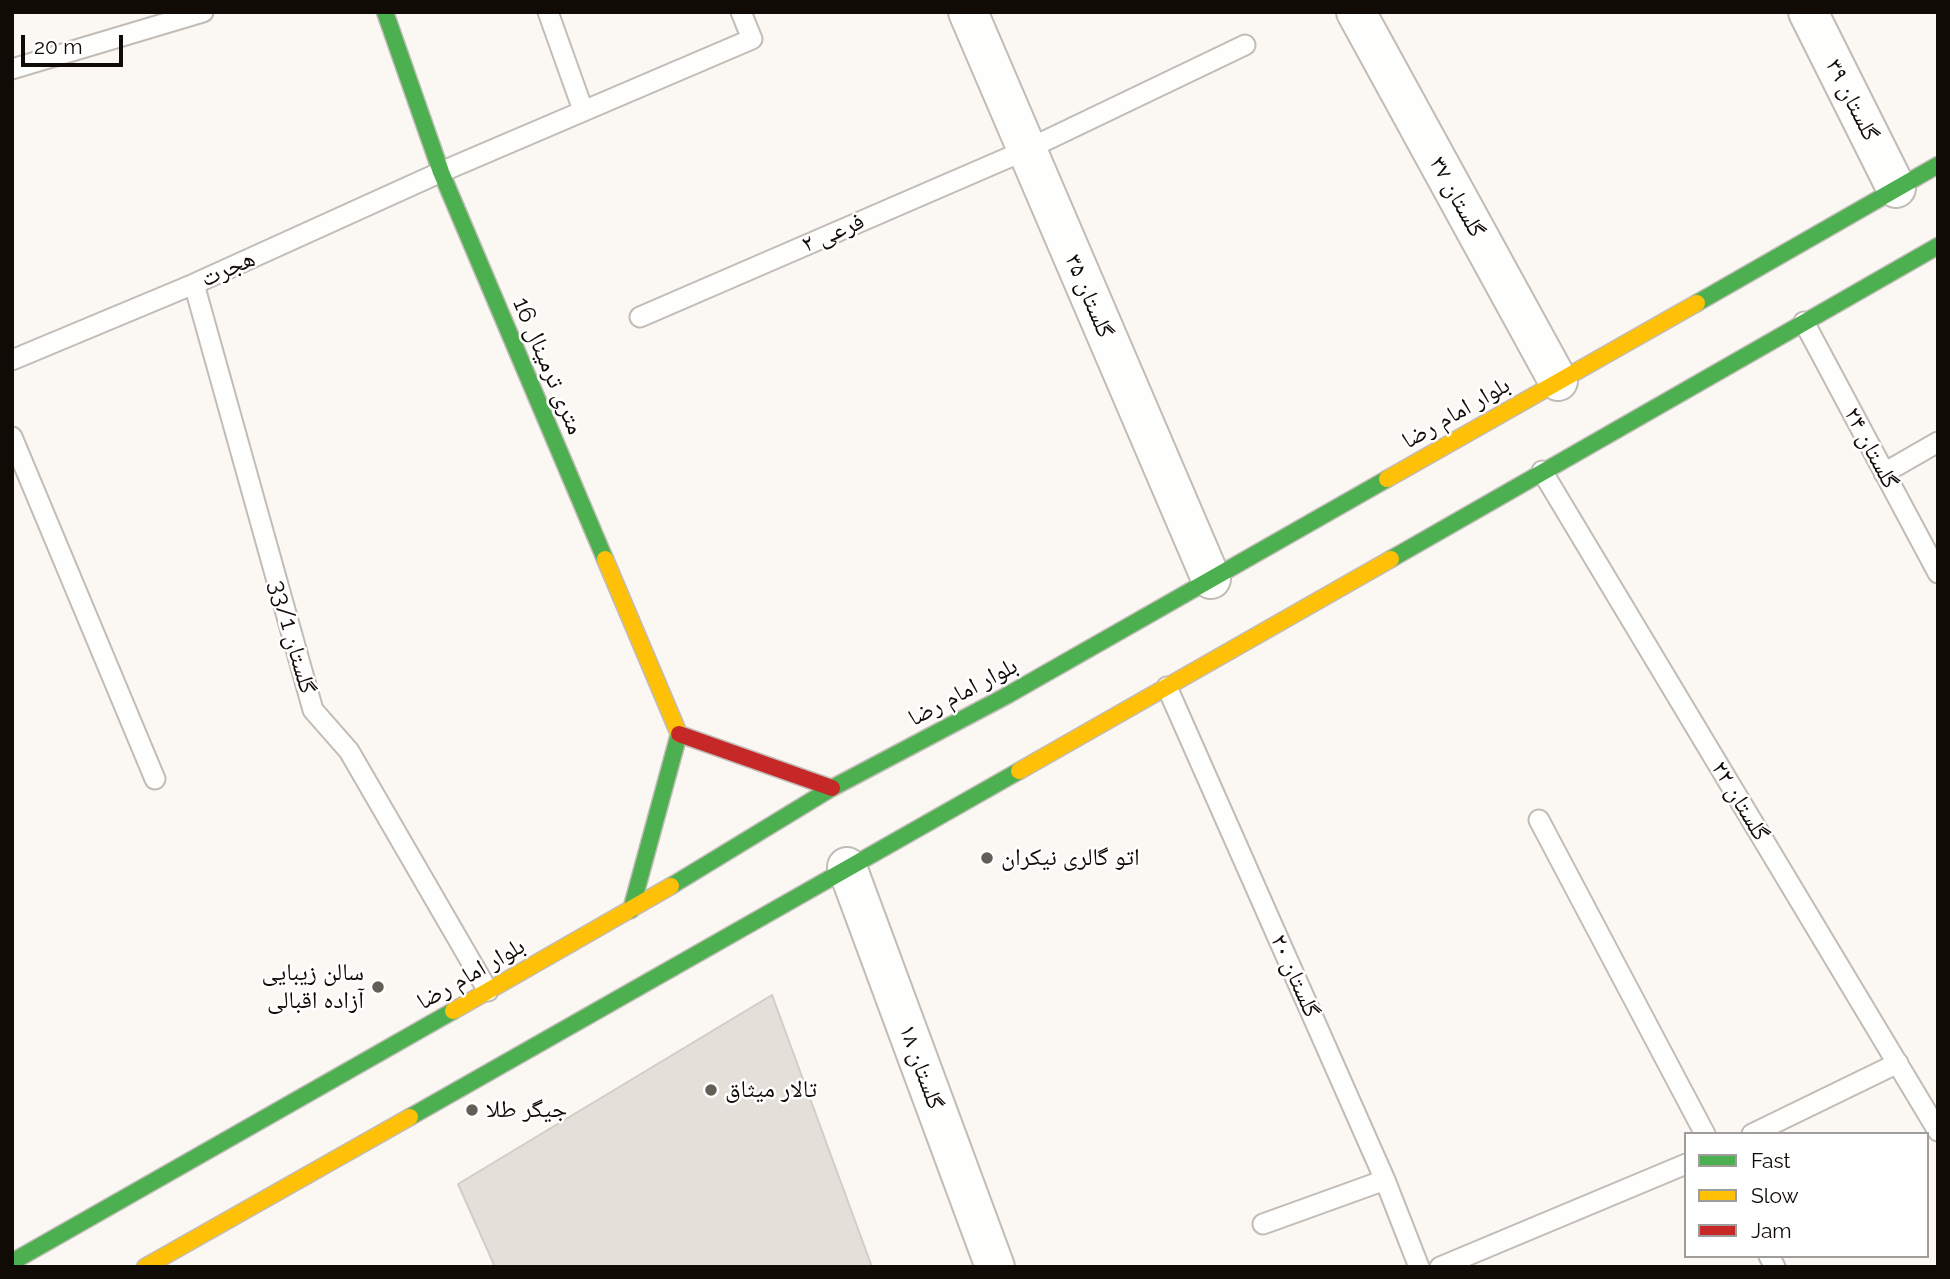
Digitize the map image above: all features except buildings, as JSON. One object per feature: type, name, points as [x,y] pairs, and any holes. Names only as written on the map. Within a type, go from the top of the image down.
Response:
[{"type":"main road","name":"16 متری ترمینال","points":[[385,12],[441,172],[679,734]]},
{"type":"main road","name":"بلوار امام رضا","points":[[12,1262],[631,909],[832,788],[1006,696],[1938,165]]},
{"type":"main road","points":[[145,1267],[1938,246]]},
{"type":"main road","points":[[631,909],[679,734],[832,788]]},
{"type":"street","name":"گلستان ۳۵","points":[[968,12],[1211,579]]},
{"type":"street","name":"گلستان ۳۷","points":[[1356,12],[1558,381]]},
{"type":"street","name":"گلستان ۳۹","points":[[1808,12],[1896,188]]},
{"type":"street","name":"گلستان ۱۸","points":[[847,867],[995,1267]]},
{"type":"lane","points":[[12,69],[203,12]]},
{"type":"lane","points":[[548,12],[583,110]]},
{"type":"lane","name":"هجرت","points":[[12,360],[194,284],[441,172],[752,38],[741,12]]},
{"type":"lane","name":"فرعی ۲","points":[[640,317],[1027,150],[1245,45]]},
{"type":"lane","name":"گلستان 33/1","points":[[194,284],[313,709],[349,751],[488,991]]},
{"type":"lane","name":"گلستان ۲۴","points":[[1804,321],[1938,573]]},
{"type":"lane","points":[[12,438],[155,779]]},
{"type":"lane","points":[[1884,473],[1938,442]]},
{"type":"lane","name":"گلستان ۲۲","points":[[1542,471],[1938,1131]]},
{"type":"lane","name":"گلستان ۲۰","points":[[1167,687],[1385,1181],[1419,1267]]},
{"type":"lane","points":[[1539,820],[1704,1132]]},
{"type":"lane","points":[[1756,1132],[1898,1063]]},
{"type":"lane","points":[[1440,1267],[1684,1165]]},
{"type":"lane","points":[[1263,1224],[1385,1181]]},
{"type":"traffic: fast","points":[[385,12],[441,172],[605,559]]},
{"type":"traffic: fast","points":[[1697,303],[1938,165]]},
{"type":"traffic: fast","points":[[1391,559],[1938,246]]},
{"type":"traffic: fast","points":[[671,886],[832,788],[1006,696],[1387,479]]},
{"type":"traffic: fast","points":[[631,910],[679,734]]},
{"type":"traffic: fast","points":[[410,1117],[1019,771]]},
{"type":"traffic: fast","points":[[12,1262],[453,1011]]},
{"type":"traffic: slow","points":[[1387,479],[1697,303]]},
{"type":"traffic: slow","points":[[605,559],[679,734]]},
{"type":"traffic: slow","points":[[1019,771],[1391,559]]},
{"type":"traffic: slow","points":[[453,1011],[671,886]]},
{"type":"traffic: slow","points":[[145,1267],[410,1117]]},
{"type":"traffic: jam","points":[[679,734],[832,788]]},
{"type":"place","name":"اتو گالری نیکران","points":[[987,858]]},
{"type":"place","name":"سالن زیبایی آزاده اقبالی","points":[[378,987]]},
{"type":"place","name":"تالار میثاق","points":[[711,1090]]},
{"type":"place","name":"جیگر طلا","points":[[472,1110]]}]
